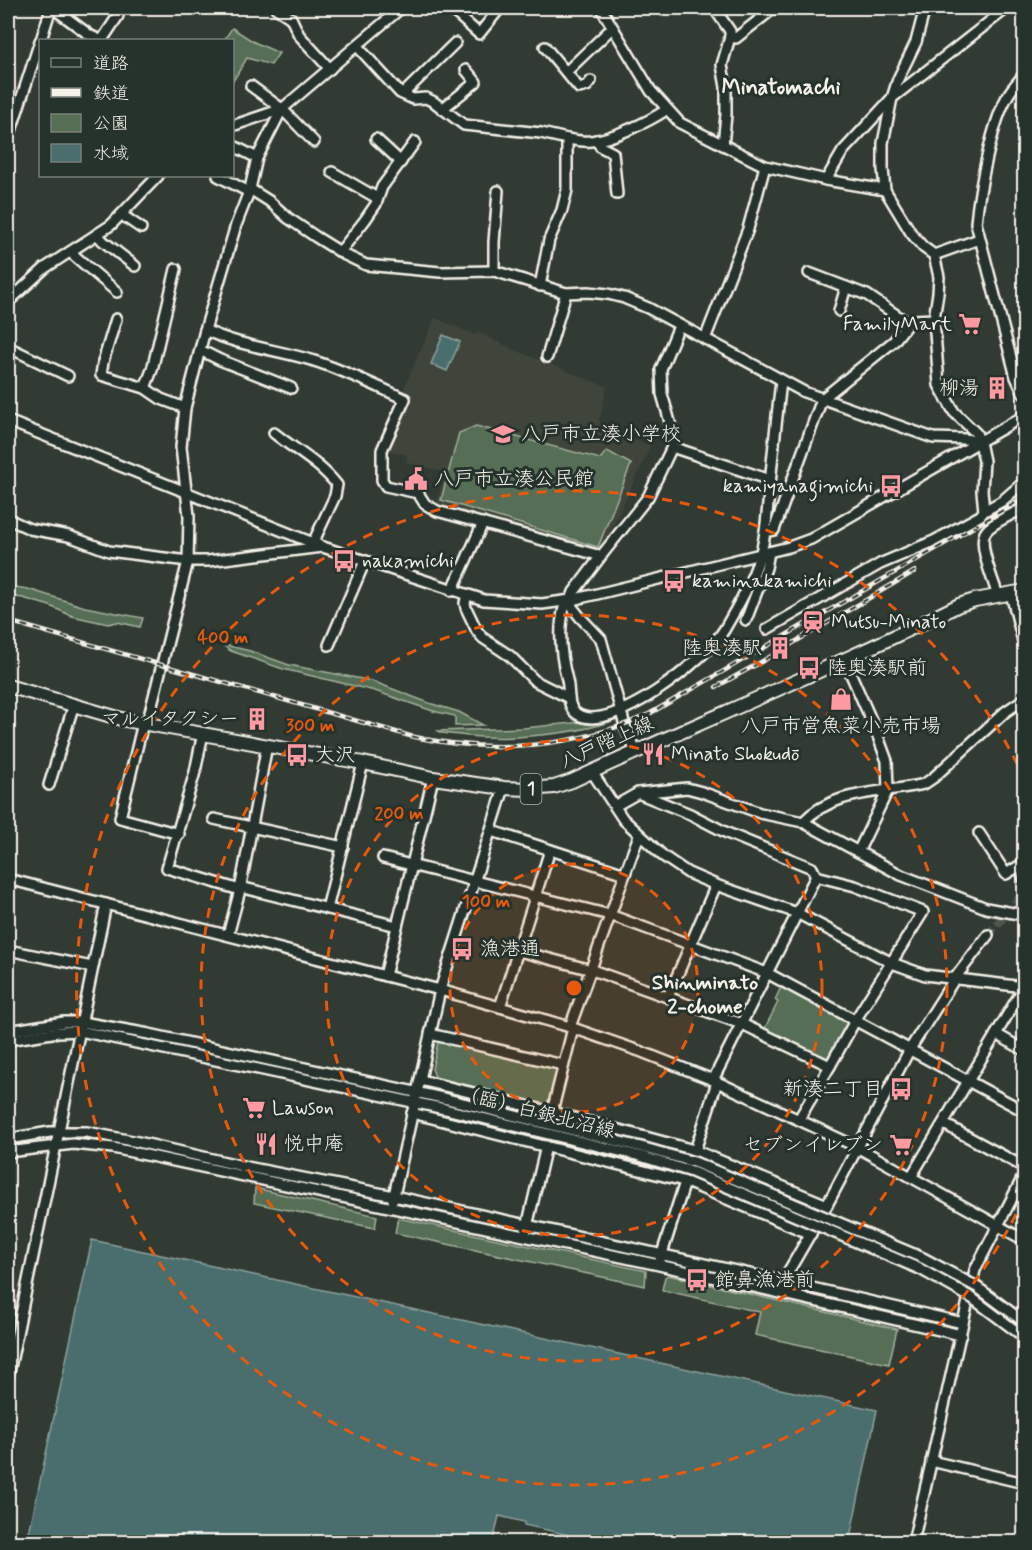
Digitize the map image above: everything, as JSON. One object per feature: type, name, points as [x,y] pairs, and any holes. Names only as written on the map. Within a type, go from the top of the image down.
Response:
[{"type":"main road","name":"八戸階上線","points":[[8,686],[145,723],[433,778],[504,788],[554,788],[845,661],[959,605],[1024,591]]},
{"type":"street","points":[[42,39],[52,8],[99,39]]},
{"type":"street","points":[[276,8],[291,18],[299,35],[330,69]]},
{"type":"street","points":[[234,125],[282,109],[357,46],[384,20],[401,8]]},
{"type":"street","points":[[450,8],[479,34],[500,8]]},
{"type":"street","points":[[601,8],[651,91],[680,123],[765,166],[885,190]]},
{"type":"street","points":[[714,8],[730,31],[722,65],[726,87],[723,145]]},
{"type":"street","points":[[730,37],[736,38],[774,8]]},
{"type":"street","points":[[925,8],[916,42],[898,79],[892,98],[883,143],[885,190],[911,234],[934,255],[939,277],[939,293],[934,319],[939,386],[954,412],[976,432],[980,442],[984,461],[982,491],[984,511]]},
{"type":"street","points":[[826,180],[843,151],[892,98],[1007,8]]},
{"type":"street","points":[[102,39],[118,16]]},
{"type":"street","points":[[566,72],[612,28]]},
{"type":"street","points":[[403,94],[455,44]]},
{"type":"street","points":[[357,46],[403,94],[413,99],[426,98],[464,125],[541,133],[590,142],[652,120],[666,110]]},
{"type":"street","points":[[8,140],[39,47]]},
{"type":"street","points":[[545,47],[579,88],[587,86],[591,81]]},
{"type":"street","points":[[442,109],[476,82],[466,70]]},
{"type":"street","points":[[1024,74],[1009,93],[999,113],[978,203],[976,223],[1016,377],[1024,394]]},
{"type":"street","points":[[251,86],[282,109],[314,142]]},
{"type":"street","points":[[179,834],[120,818],[188,561],[189,516],[181,447],[185,408],[236,225],[250,191],[257,158],[282,109]]},
{"type":"street","points":[[376,139],[400,162]]},
{"type":"street","points":[[540,286],[549,240],[562,210],[567,190],[567,139]]},
{"type":"street","points":[[596,140],[602,147],[613,153],[616,194]]},
{"type":"street","points":[[340,252],[365,220],[382,188],[415,142]]},
{"type":"street","points":[[234,146],[257,158]]},
{"type":"street","points":[[705,339],[748,229],[765,166]]},
{"type":"street","points":[[332,172],[378,198]]},
{"type":"street","points":[[8,302],[45,268],[122,215],[157,177]]},
{"type":"street","points":[[220,177],[269,201],[288,218],[340,252],[366,265],[440,272],[494,271],[566,293],[588,292],[624,298],[648,308],[781,381],[822,399],[933,438],[980,442]]},
{"type":"street","points":[[494,271],[498,191]]},
{"type":"street","points":[[122,215],[141,228]]},
{"type":"street","points":[[97,234],[135,266]]},
{"type":"street","points":[[934,255],[979,239]]},
{"type":"street","points":[[70,252],[117,292]]},
{"type":"street","points":[[145,388],[152,370],[176,269]]},
{"type":"street","points":[[809,273],[867,295],[908,323]]},
{"type":"street","points":[[839,311],[846,287]]},
{"type":"street","points":[[547,357],[566,293]]},
{"type":"street","points":[[765,532],[774,530],[822,399],[885,348],[908,323],[913,320],[934,319]]},
{"type":"street","points":[[116,320],[101,375],[145,388],[161,399],[185,408]]},
{"type":"street","points":[[571,600],[601,556],[648,497],[672,447],[662,394],[661,369],[680,326]]},
{"type":"street","points":[[205,330],[222,338],[314,361],[358,377],[405,399],[382,450],[382,480],[386,486],[418,493],[425,504],[436,511],[601,556]]},
{"type":"street","points":[[8,347],[68,376]]},
{"type":"street","points":[[200,350],[291,387]]},
{"type":"street","points":[[747,620],[766,568],[765,532],[781,381]]},
{"type":"street","points":[[8,421],[323,547],[467,596],[484,600],[542,604],[571,600],[765,553],[811,539],[1024,416]]},
{"type":"street","points":[[274,433],[319,466],[337,485],[335,496],[313,543]]},
{"type":"street","points":[[672,447],[770,480]]},
{"type":"street","points":[[767,629],[871,569],[934,541],[980,516],[1024,482]]},
{"type":"street","points":[[1024,508],[1008,516],[984,534],[985,550],[1024,645]]},
{"type":"street","points":[[8,519],[30,529],[59,533],[109,551],[188,561],[208,561],[323,547]]},
{"type":"street","points":[[452,591],[483,523]]},
{"type":"street","points":[[564,608],[560,626],[563,666],[568,682],[569,698],[575,712],[594,717],[622,711],[643,701],[710,648],[722,633],[765,553]]},
{"type":"street","points":[[329,645],[365,561]]},
{"type":"street","points":[[467,596],[466,608],[483,638],[510,656],[535,681],[569,698]]},
{"type":"street","points":[[571,600],[576,612],[601,639],[636,752]]},
{"type":"street","points":[[845,661],[887,760],[888,790],[858,852]]},
{"type":"street","points":[[803,822],[813,811],[837,799],[924,784],[1005,712],[1024,699]]},
{"type":"street","points":[[49,785],[74,704]]},
{"type":"street","points":[[203,733],[179,834],[168,868],[240,889],[397,926]]},
{"type":"street","points":[[228,935],[240,889],[267,745]]},
{"type":"street","points":[[327,909],[363,763]]},
{"type":"street","points":[[592,772],[623,819],[663,856],[688,873],[797,913],[892,963],[925,975],[1024,987],[911,1178]]},
{"type":"street","points":[[385,976],[433,778]]},
{"type":"street","points":[[392,1208],[440,990],[504,788]]},
{"type":"street","points":[[615,806],[638,793],[687,788],[760,813],[803,822],[901,875],[986,908],[1024,915]]},
{"type":"street","points":[[638,793],[812,868],[816,876],[855,886],[923,912],[856,1019],[799,1119]]},
{"type":"street","points":[[214,819],[343,847]]},
{"type":"street","points":[[492,831],[625,874]]},
{"type":"street","points":[[979,833],[1006,874],[1023,864],[1024,879]]},
{"type":"street","points":[[552,1112],[572,1028],[639,835]]},
{"type":"street","points":[[501,1006],[550,850]]},
{"type":"street","points":[[383,858],[610,915],[767,973],[1024,1111]]},
{"type":"street","points":[[660,1260],[715,1081],[816,876]]},
{"type":"street","points":[[8,879],[501,1006],[642,1052],[715,1081],[857,1147],[1024,1240]]},
{"type":"street","points":[[668,997],[716,885]]},
{"type":"street","points":[[8,1377],[106,904]]},
{"type":"street","points":[[776,1292],[827,1205],[910,1049],[956,978],[988,935]]},
{"type":"street","points":[[8,950],[92,967]]},
{"type":"street","points":[[519,951],[592,970],[742,1024],[830,1066]]},
{"type":"street","name":"（臨）白銀北沼線","points":[[8,1031],[64,1022],[416,1097],[641,1147],[694,1162],[923,1258],[977,1287],[1024,1322]]},
{"type":"street","name":"（臨）白銀北沼線","points":[[8,1040],[81,1027]]},
{"type":"street","points":[[429,1034],[563,1065]]},
{"type":"street","points":[[996,1034],[1024,1050]]},
{"type":"street","points":[[420,1080],[694,1150],[827,1205]]},
{"type":"street","name":"（臨）白銀北沼線","points":[[446,1104],[692,1172],[920,1269],[972,1298],[1024,1337]]},
{"type":"street","points":[[412,1113],[684,1181],[811,1234]]},
{"type":"street","points":[[944,1124],[1024,1167]]},
{"type":"street","points":[[8,1139],[60,1132],[87,1132],[394,1196],[526,1231]]},
{"type":"street","points":[[8,1152],[57,1144],[92,1144],[392,1208],[526,1231],[660,1260],[782,1281],[963,1323]]},
{"type":"street","points":[[526,1231],[546,1146]]},
{"type":"street","points":[[913,1542],[975,1270],[1024,1175]]},
{"type":"street","points":[[660,1260],[776,1292],[961,1335]]},
{"type":"street","points":[[931,1461],[1024,1483]]},
{"type":"shaded area","name":"八戸市立湊小学校","points":[[435,318],[475,335],[477,332],[607,387],[599,420],[608,432],[650,445],[601,551],[436,505],[445,472],[406,462],[408,455],[387,450],[410,398],[401,395]]},
{"type":"green space","points":[[232,28],[254,42],[279,53],[271,65],[247,58],[234,79],[234,39],[225,39]]},
{"type":"green space","points":[[476,426],[600,459],[607,451],[631,464],[598,547],[441,500],[459,433]]},
{"type":"green space","points":[[8,586],[28,589],[85,607],[143,618],[140,627],[117,622],[108,624],[72,616],[50,606],[8,596]]},
{"type":"green space","points":[[221,644],[250,651],[289,665],[372,681],[459,712],[483,725],[455,726],[455,716],[375,691],[283,669],[231,651]]},
{"type":"green space","points":[[611,719],[612,721],[584,729],[530,736],[478,737],[438,731],[524,728]]},
{"type":"green space","points":[[782,985],[848,1021],[848,1026],[830,1058],[825,1059],[764,1030],[778,1002],[775,1000]]},
{"type":"green space","points":[[439,1038],[558,1066],[549,1102],[542,1104],[436,1079],[432,1069]]},
{"type":"green space","points":[[255,1188],[377,1216],[375,1228],[254,1203]]},
{"type":"green space","points":[[398,1218],[646,1271],[645,1286],[395,1233]]},
{"type":"green space","points":[[668,1275],[897,1329],[889,1364],[755,1335],[760,1312],[662,1290],[665,1277]]},
{"type":"water","points":[[443,335],[460,342],[447,371],[431,364]]},
{"type":"water","points":[[92,1240],[877,1410],[849,1542],[601,1542],[524,1525],[524,1522],[499,1516],[493,1542],[27,1542]]},
{"type":"tunnel","points":[[988,935],[1024,893]]},
{"type":"railway","points":[[8,621],[410,736],[471,745],[531,745],[591,735],[649,714],[1024,498]]},
{"type":"railway","points":[[716,687],[915,571]]},
{"type":"place","name":"FamilyMart","points":[[970,324]]},
{"type":"place","name":"柳湯","points":[[997,388]]},
{"type":"place","name":"八戸市立湊小学校","points":[[503,434]]},
{"type":"place","name":"八戸市立湊公民館","points":[[416,479]]},
{"type":"place","name":"kamiyanagimichi","points":[[891,486]]},
{"type":"place","name":"nakamichi","points":[[344,561]]},
{"type":"place","name":"kaminakamichi","points":[[674,581]]},
{"type":"place","name":"Mutsu-Minato","points":[[813,622]]},
{"type":"place","name":"陸奥湊駅","points":[[780,648]]},
{"type":"place","name":"陸奥湊駅前","points":[[809,668]]},
{"type":"place","name":"八戸市営魚菜小売市場","points":[[841,699]]},
{"type":"place","name":"マルイタクシー","points":[[257,719]]},
{"type":"place","name":"Minato Shokudō","points":[[653,754]]},
{"type":"place","name":"大沢","points":[[297,755]]},
{"type":"place","name":"漁港通","points":[[462,949]]},
{"type":"place","name":"新湊二丁目","points":[[901,1089]]},
{"type":"place","name":"Lawson","points":[[254,1108]]},
{"type":"place","name":"悦中庵","points":[[266,1144]]},
{"type":"place","name":"セブンイレブン","points":[[901,1145]]},
{"type":"place","name":"館鼻漁港前","points":[[697,1280]]},
{"type":"district","name":"Minatomachi","points":[[781,88]]},
{"type":"district","name":"Shinminato 2-chome","points":[[705,995]]}]
